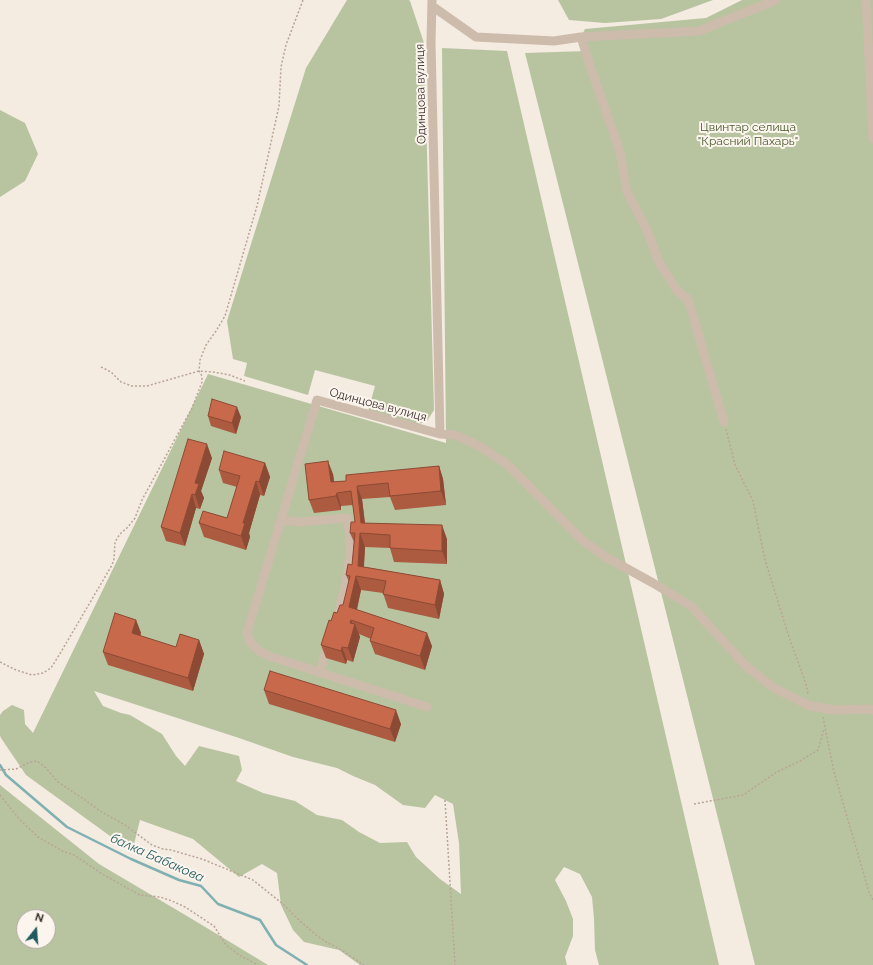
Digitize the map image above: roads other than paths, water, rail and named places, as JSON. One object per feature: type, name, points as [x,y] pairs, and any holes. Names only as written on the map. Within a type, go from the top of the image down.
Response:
[{"type":"street","points":[[432,3],[476,37],[554,41],[581,37],[699,31],[776,0]]},
{"type":"street","points":[[866,0],[873,139]]},
{"type":"street","name":"Одинцова вулиця","points":[[427,707],[269,656],[258,650],[250,642],[248,633],[317,400],[440,434],[431,43],[432,3]]},
{"type":"street","points":[[581,37],[620,152],[627,192],[647,230],[658,260],[677,291],[688,299],[724,422]]},
{"type":"street","points":[[440,434],[456,435],[481,448],[508,465],[582,540],[606,557],[691,606],[746,666],[774,688],[810,706],[834,710],[873,710]]},
{"type":"street","points":[[281,520],[299,522],[348,518],[350,555],[345,587],[336,623]]},
{"type":"street","points":[[320,673],[326,646],[331,634]]},
{"type":"waterway","name":"балка Бабакова","points":[[0,765],[6,775],[67,827],[131,859],[179,880],[201,886],[218,904],[260,920],[276,945],[307,965]]},
{"type":"park label","name":"Цвинтар селища \"Красний Пахарь\"","points":[[748,134]]}]
